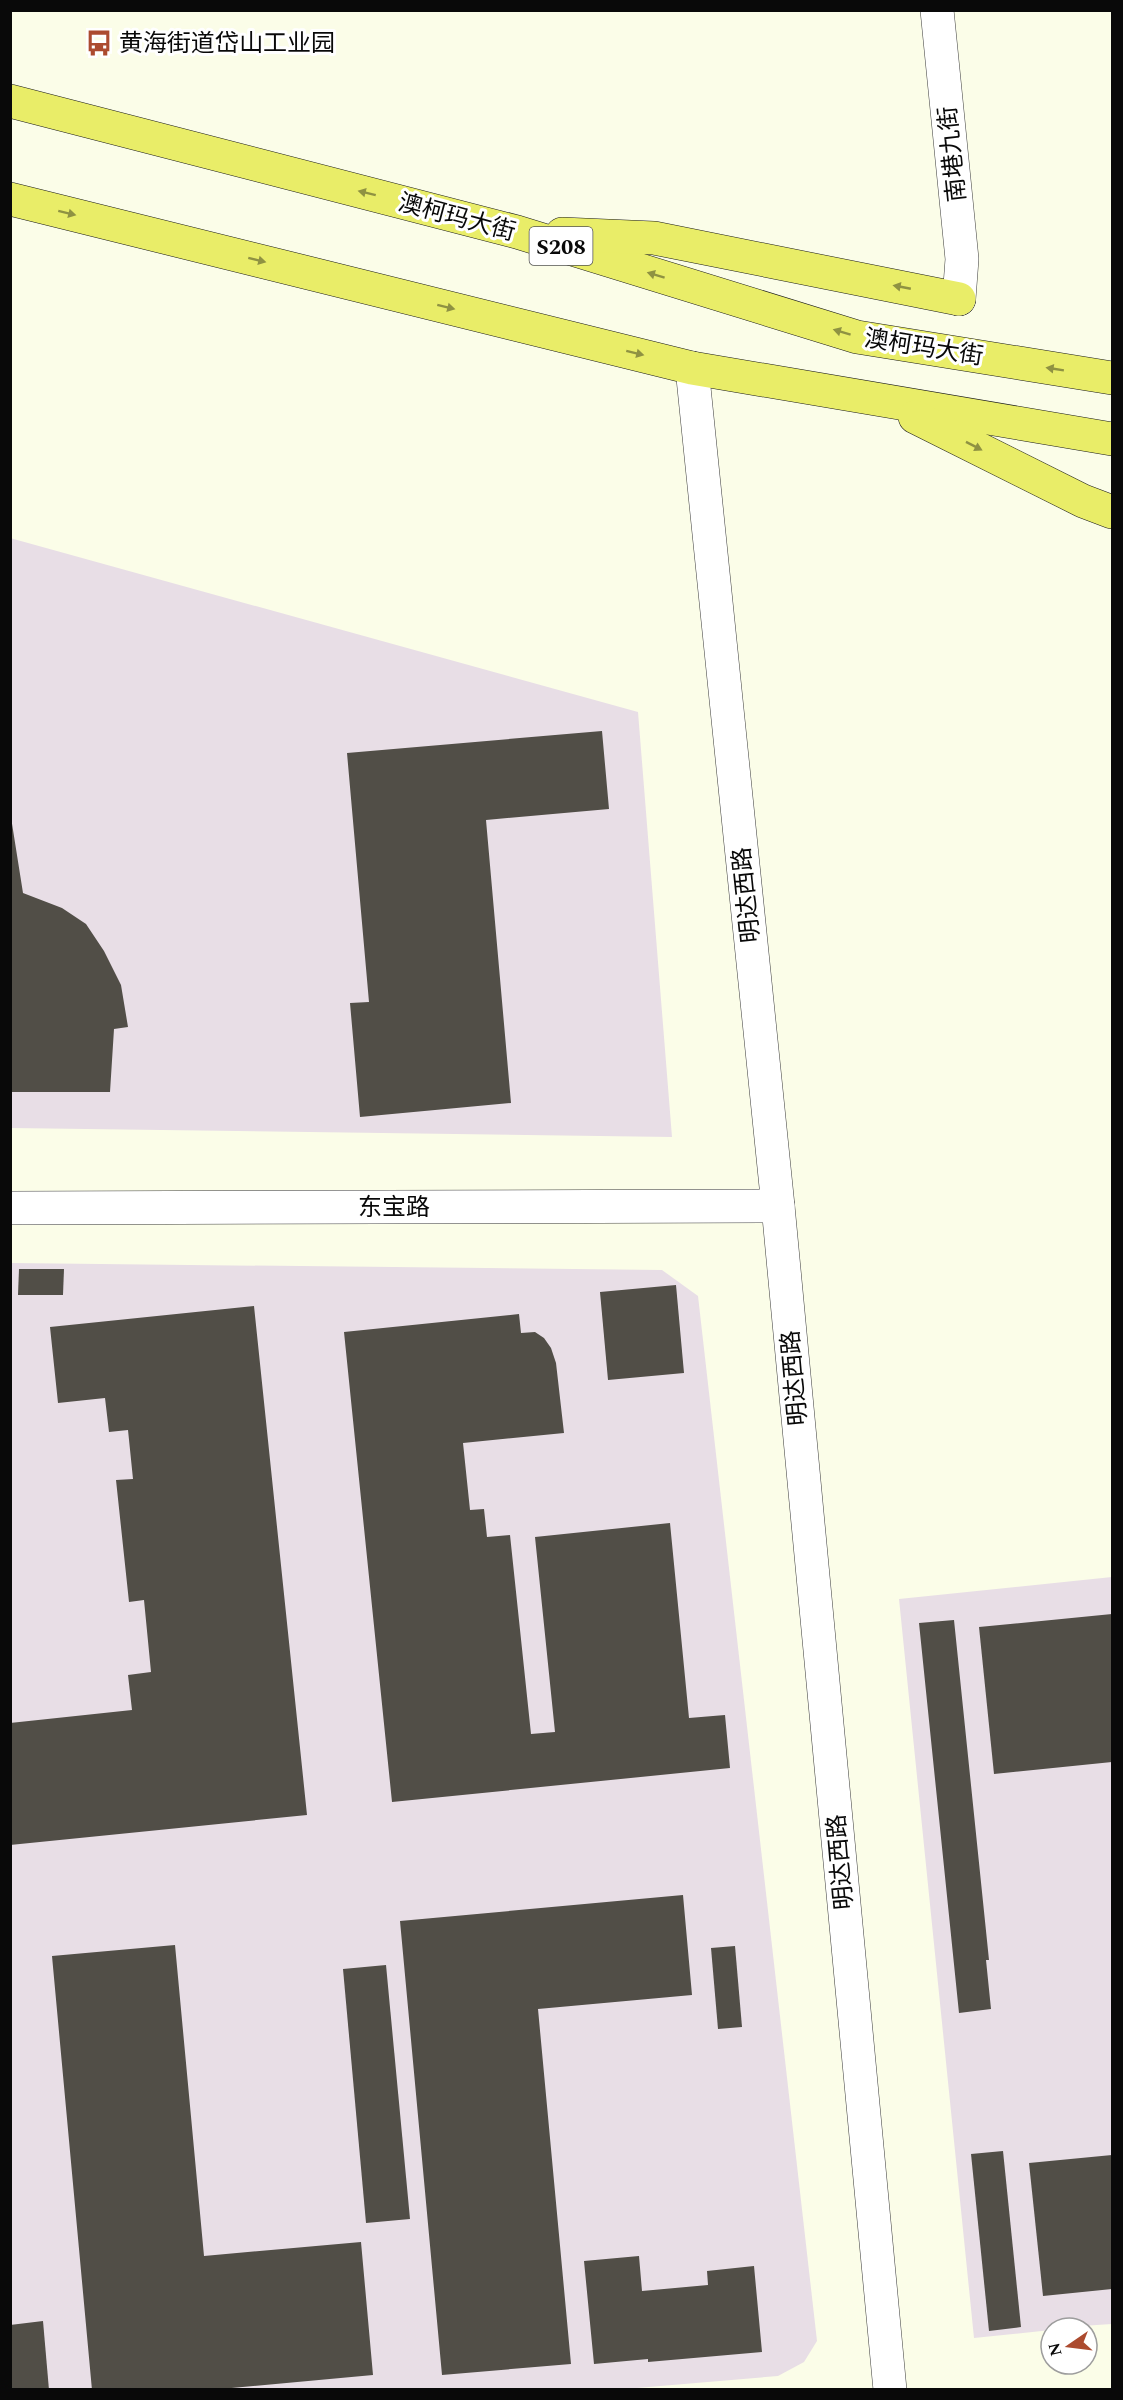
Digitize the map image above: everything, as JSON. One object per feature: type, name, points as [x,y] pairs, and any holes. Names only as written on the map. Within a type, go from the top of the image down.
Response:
[{"type":"main road","name":"澳柯玛大街","points":[[10,101],[517,232],[857,337],[1113,378]]},
{"type":"main road","points":[[10,199],[692,368],[1113,439]]},
{"type":"main road","points":[[517,232],[654,238],[959,298]]},
{"type":"main road","points":[[884,401],[1083,501],[1113,512]]},
{"type":"street","name":"南塂九街","points":[[937,10],[962,260],[959,298]]},
{"type":"street","name":"明达西路","points":[[692,368],[778,1206],[890,2390]]},
{"type":"street","name":"东宝路","points":[[10,1208],[778,1206]]},
{"type":"shaded area","points":[[10,538],[638,712],[672,1137],[11,1128]]},
{"type":"shaded area","points":[[11,1263],[662,1270],[698,1296],[817,2341],[804,2362],[778,2376],[625,2389],[11,2390]]},
{"type":"shaded area","points":[[1112,1577],[1112,2324],[1099,2325],[1099,2316],[1039,2316],[1039,2331],[974,2338],[899,1599]]},
{"type":"building","points":[[602,731],[609,809],[486,820],[511,1103],[360,1117],[350,1003],[369,1002],[347,753]]},
{"type":"building","points":[[10,811],[23,893],[62,908],[86,924],[104,951],[121,985],[128,1027],[114,1029],[110,1092],[10,1092]]},
{"type":"building","points":[[19,1269],[64,1269],[63,1295],[18,1295]]},
{"type":"building","points":[[676,1285],[684,1373],[608,1380],[600,1292]]},
{"type":"building","points":[[254,1306],[307,1815],[10,1845],[10,1723],[132,1710],[128,1675],[151,1672],[144,1600],[129,1602],[116,1480],[133,1479],[128,1430],[109,1432],[105,1398],[58,1403],[50,1327]]},
{"type":"building","points":[[519,1314],[521,1333],[535,1332],[544,1338],[551,1348],[556,1363],[564,1433],[463,1443],[470,1510],[484,1509],[487,1537],[510,1535],[531,1734],[555,1732],[535,1537],[670,1523],[689,1718],[725,1715],[730,1768],[392,1802],[344,1332]]},
{"type":"building","points":[[1112,1614],[1112,1762],[994,1774],[979,1627]]},
{"type":"building","points":[[954,1620],[989,1960],[986,1960],[991,2009],[959,2013],[919,1623]]},
{"type":"building","points":[[683,1895],[692,1995],[538,2009],[571,2364],[442,2375],[400,1921]]},
{"type":"building","points":[[175,1945],[204,2256],[361,2242],[373,2375],[210,2390],[92,2390],[52,1956]]},
{"type":"building","points":[[735,1946],[742,2027],[718,2029],[711,1948]]},
{"type":"building","points":[[386,1965],[410,2219],[366,2223],[343,1969]]},
{"type":"building","points":[[1003,2151],[1021,2327],[989,2331],[971,2154]]},
{"type":"building","points":[[1112,2155],[1112,2289],[1043,2296],[1029,2163]]},
{"type":"building","points":[[639,2256],[642,2291],[708,2285],[707,2271],[754,2266],[762,2352],[648,2362],[648,2359],[594,2364],[584,2261]]},
{"type":"building","points":[[43,2321],[49,2390],[10,2390],[10,2325]]},
{"type":"place","name":"黄海街道岱山工业园","points":[[99,43]]}]
